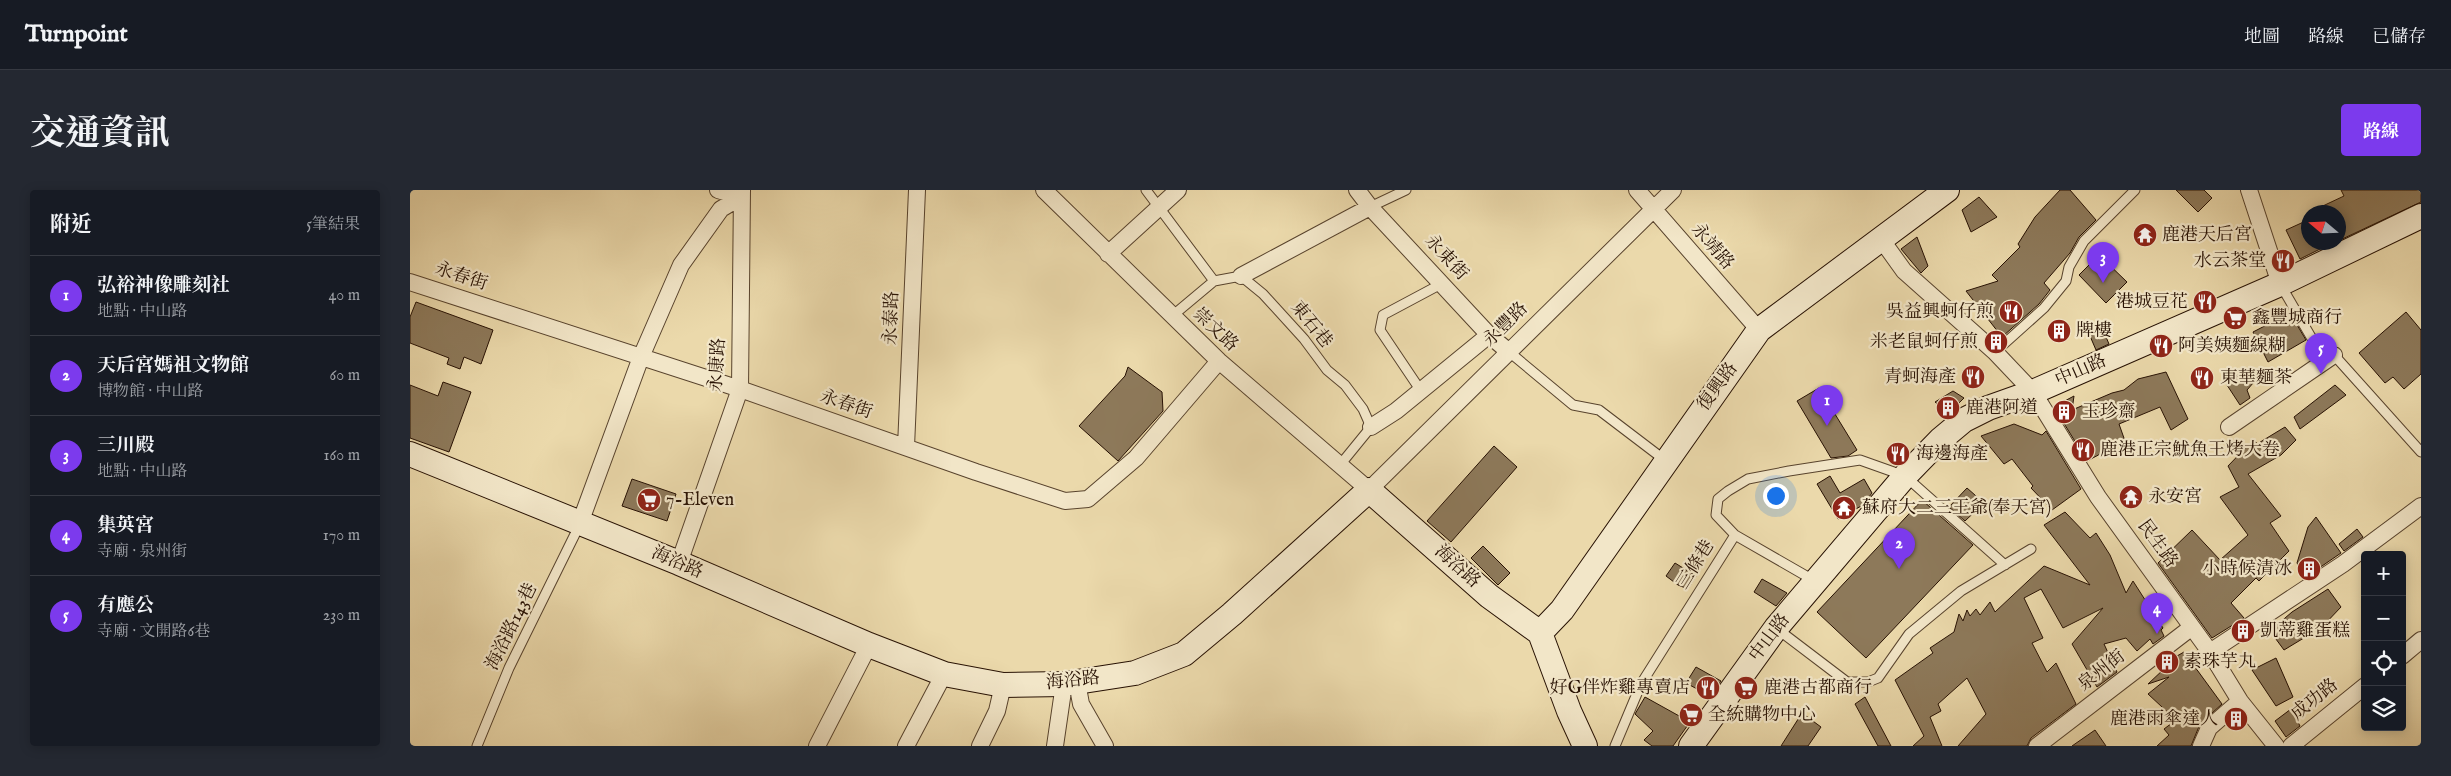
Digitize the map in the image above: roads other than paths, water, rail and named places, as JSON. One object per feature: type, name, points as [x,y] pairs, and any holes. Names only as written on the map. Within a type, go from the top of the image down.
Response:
[{"type":"street","points":[[718,190],[741,194]]},
{"type":"street","name":"永泰路","points":[[906,447],[917,190]]},
{"type":"street","name":"崇文路","points":[[1044,190],[1171,317],[1219,362],[1369,490]]},
{"type":"street","points":[[1108,254],[1178,190]]},
{"type":"street","name":"永東街","points":[[1357,190],[1370,207],[1443,283],[1489,335],[1508,351]]},
{"type":"street","name":"永靖路","points":[[1637,190],[1759,330]]},
{"type":"street","name":"永豐路","points":[[1369,490],[1673,190]]},
{"type":"street","name":"復興路","points":[[1540,633],[1562,610],[1759,330],[1947,190]]},
{"type":"street","points":[[2249,190],[2280,284]]},
{"type":"street","points":[[580,523],[641,357],[681,265],[721,210],[741,194]]},
{"type":"street","name":"永康路","points":[[679,563],[740,389],[741,194]]},
{"type":"street","points":[[1241,276],[1370,207]]},
{"type":"street","name":"中山路","points":[[1691,746],[1776,628],[1815,581],[1905,476],[1964,420],[1988,408],[2033,392],[2280,284],[2421,216]]},
{"type":"street","name":"民生路","points":[[1881,239],[1904,271],[1995,352],[2033,392],[2098,497],[2210,652],[2240,701],[2276,746]]},
{"type":"street","name":"永春街","points":[[410,282],[740,389],[1065,501],[1088,499],[1136,458],[1219,362]]},
{"type":"street","points":[[1372,426],[1422,391],[1489,335]]},
{"type":"street","points":[[2230,427],[2334,355]]},
{"type":"street","name":"海浴路","points":[[410,454],[679,563],[868,645],[944,674],[1003,685],[1070,683],[1134,673],[1184,654],[1232,614],[1369,490],[1489,596],[1540,633]]},
{"type":"street","points":[[2210,652],[2344,564],[2421,506]]},
{"type":"street","name":"泉州街","points":[[2037,746],[2192,627]]},
{"type":"street","points":[[1540,633],[1568,711],[1585,746]]},
{"type":"street","points":[[2406,653],[2421,640]]},
{"type":"street","points":[[817,746],[868,645]]},
{"type":"street","points":[[906,746],[944,674]]},
{"type":"street","points":[[1055,746],[1070,683]]},
{"type":"street","points":[[1070,683],[1105,746]]},
{"type":"street","points":[[980,746],[997,711],[1003,685]]},
{"type":"street","name":"成功路","points":[[2291,746],[2361,689]]},
{"type":"street","points":[[2201,746],[2209,728],[2240,701]]},
{"type":"lane","points":[[1146,190],[1214,281]]},
{"type":"lane","points":[[1370,207],[1406,190]]},
{"type":"lane","points":[[1995,352],[2047,304],[2066,281],[2069,267],[2084,241],[2135,190]]},
{"type":"lane","points":[[1171,317],[1214,281],[1241,276]]},
{"type":"lane","name":"東石巷","points":[[1241,276],[1263,294],[1304,339],[1327,370],[1345,385],[1363,409],[1372,426]]},
{"type":"lane","points":[[1422,391],[1380,330],[1383,315],[1443,283]]},
{"type":"lane","points":[[2280,284],[2311,337],[2334,355],[2421,452]]},
{"type":"lane","points":[[1508,351],[1573,405],[1599,410],[1667,461]]},
{"type":"lane","points":[[1340,465],[1372,426]]},
{"type":"lane","name":"三條巷","points":[[1615,746],[1641,684],[1735,534],[1716,515],[1718,500],[1728,490],[1748,479],[1789,470],[1860,460],[1905,476]]},
{"type":"lane","points":[[1905,476],[2005,565]]},
{"type":"lane","name":"海浴路143巷","points":[[477,746],[509,668],[580,523]]},
{"type":"lane","points":[[1735,534],[1815,581]]},
{"type":"lane","points":[[1776,628],[1847,682],[1868,682],[1878,678],[1909,634],[1961,591],[2031,548]]},
{"type":"place","name":"鹿港天后宮","points":[[2145,235]]},
{"type":"place","name":"水云茶堂","points":[[2283,261]]},
{"type":"place","name":"三川殿","points":[[2103,283]]},
{"type":"place","name":"港城豆花","points":[[2205,302]]},
{"type":"place","name":"吳益興蚵仔煎","points":[[2011,312]]},
{"type":"place","name":"鑫豐城商行","points":[[2235,318]]},
{"type":"place","name":"牌樓","points":[[2059,331]]},
{"type":"place","name":"米老鼠蚵仔煎","points":[[1996,342]]},
{"type":"place","name":"阿美姨麵線糊","points":[[2161,346]]},
{"type":"place","name":"有應公","points":[[2321,374]]},
{"type":"place","name":"青蚵海產","points":[[1973,377]]},
{"type":"place","name":"東華麵茶","points":[[2202,378]]},
{"type":"place","name":"鹿港阿道","points":[[1948,408]]},
{"type":"place","name":"玉珍齋","points":[[2064,412]]},
{"type":"place","name":"弘裕神像雕刻社","points":[[1827,426]]},
{"type":"place","name":"鹿港正宗魷魚王烤大卷","points":[[2083,450]]},
{"type":"place","name":"海邊海產","points":[[1898,454]]},
{"type":"place","name":"永安宮","points":[[2131,497]]},
{"type":"place","name":"7-Eleven","points":[[649,500]]},
{"type":"place","name":"蘇府大二三王爺(奉天宮)","points":[[1844,508]]},
{"type":"place","name":"天后宮媽祖文物館","points":[[1899,569]]},
{"type":"place","name":"小時候清冰","points":[[2309,569]]},
{"type":"place","name":"凱蒂雞蛋糕","points":[[2243,631]]},
{"type":"place","name":"集英宮","points":[[2157,634]]},
{"type":"place","name":"素珠芋丸","points":[[2167,662]]},
{"type":"place","name":"好G伴炸雞專賣店","points":[[1708,688]]},
{"type":"place","name":"鹿港古都商行","points":[[1746,688]]},
{"type":"place","name":"全統購物中心","points":[[1691,715]]},
{"type":"place","name":"鹿港雨傘達人","points":[[2236,719]]}]
